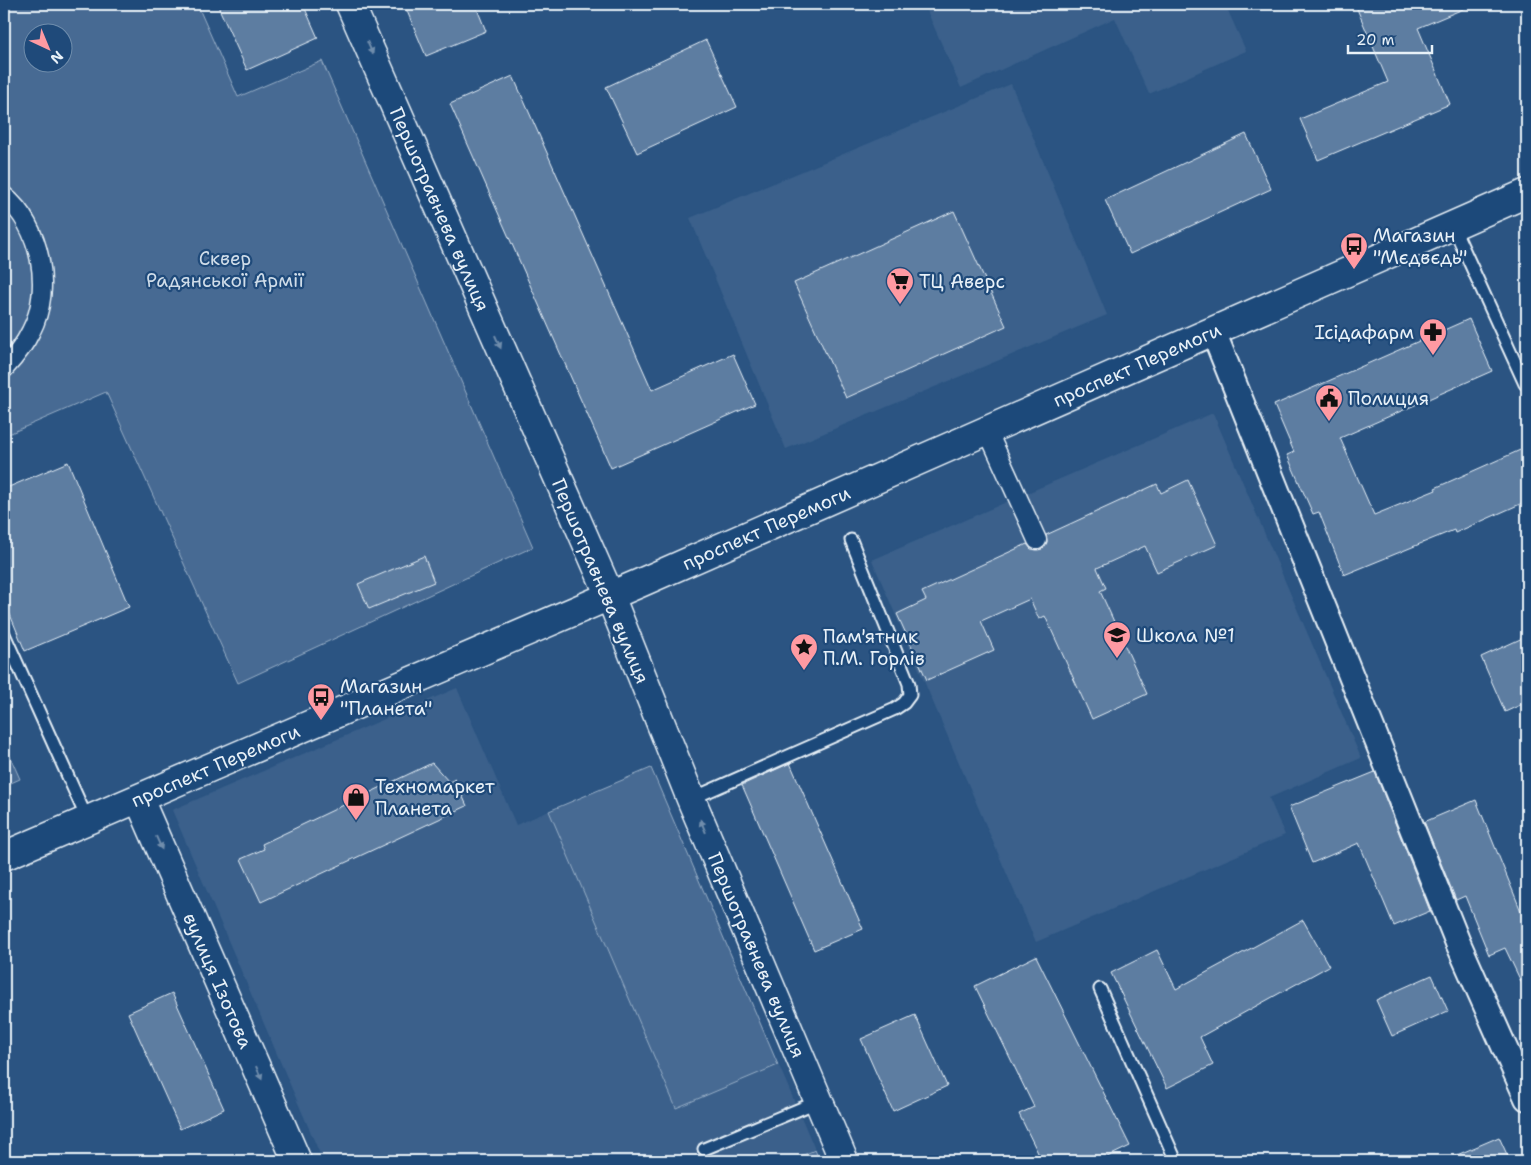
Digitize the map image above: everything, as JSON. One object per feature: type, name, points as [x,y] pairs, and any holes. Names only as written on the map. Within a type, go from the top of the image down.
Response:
[{"type":"main road","name":"Першотравнева вулиця","points":[[350,4],[610,596],[692,799],[844,1161]]},
{"type":"main road","name":"проспект Перемоги","points":[[4,856],[610,596],[1527,193]]},
{"type":"main road","name":"вулиця Ізотова","points":[[139,799],[297,1161]]},
{"type":"street","points":[[4,196],[27,223],[38,250],[42,279],[39,308],[32,330],[22,349],[4,369]]},
{"type":"street","points":[[1213,331],[1458,943],[1527,1098]]},
{"type":"street","points":[[987,430],[1037,540]]},
{"type":"lane","points":[[1453,226],[1525,384]]},
{"type":"lane","points":[[692,799],[895,709],[904,703],[910,695],[909,684],[851,540]]},
{"type":"lane","points":[[4,634],[88,820]]},
{"type":"lane","points":[[1100,989],[1176,1161]]},
{"type":"lane","points":[[704,1149],[819,1101]]},
{"type":"shaded area","points":[[924,4],[1225,4],[1246,51],[1149,94],[1115,18],[961,88]]},
{"type":"shaded area","points":[[1011,84],[1107,315],[786,449],[690,218]]},
{"type":"shaded area","name":"Школа №1","points":[[1213,413],[1361,758],[1269,798],[1285,835],[1036,942],[872,560]]},
{"type":"shaded area","points":[[457,688],[516,825],[651,768],[820,1161],[323,1161],[172,810]]},
{"type":"green space","name":"Сквер Радянської Армії","points":[[4,4],[197,4],[238,97],[322,61],[533,547],[238,683],[106,392],[4,436]]},
{"type":"green space","points":[[4,743],[20,779],[4,786]]},
{"type":"green space","points":[[651,768],[778,1065],[676,1108],[549,811]]},
{"type":"green space","points":[[815,1150],[820,1161],[789,1161]]},
{"type":"building","points":[[217,4],[303,4],[318,38],[247,70]]},
{"type":"building","points":[[404,4],[475,4],[486,31],[426,56]]},
{"type":"building","points":[[1355,4],[1475,4],[1418,28],[1450,104],[1318,160],[1300,119],[1388,82]]},
{"type":"building","points":[[706,40],[737,107],[637,153],[606,87]]},
{"type":"building","points":[[513,76],[652,390],[733,354],[755,404],[611,468],[450,104]]},
{"type":"building","points":[[1246,134],[1271,189],[1130,254],[1105,200]]},
{"type":"building","name":"ТЦ Аверс","points":[[954,211],[1006,326],[846,398],[794,283]]},
{"type":"building","points":[[1469,319],[1492,371],[1340,438],[1374,515],[1436,490],[1435,488],[1527,447],[1527,501],[1455,533],[1454,530],[1344,575],[1319,512],[1313,514],[1287,455],[1294,452],[1274,405]]},
{"type":"building","points":[[68,462],[129,607],[25,651],[4,600],[4,489]]},
{"type":"building","points":[[1188,480],[1217,545],[1157,572],[1145,546],[1097,568],[1106,588],[1100,591],[1147,694],[1092,719],[1045,616],[1039,619],[1030,599],[981,621],[994,650],[927,680],[897,614],[926,600],[922,592],[1027,544],[1031,549],[1042,549],[1047,542],[1046,535],[1157,484],[1161,493]]},
{"type":"building","points":[[424,556],[434,582],[369,609],[358,584]]},
{"type":"building","points":[[1527,636],[1527,702],[1505,712],[1481,657]]},
{"type":"building","points":[[432,763],[449,782],[455,779],[467,806],[261,902],[241,859],[264,849],[262,844]]},
{"type":"building","points":[[790,763],[863,929],[814,950],[742,785]]},
{"type":"building","points":[[1375,772],[1430,911],[1394,926],[1359,843],[1312,863],[1289,807]]},
{"type":"building","points":[[1476,800],[1527,926],[1527,994],[1505,948],[1489,955],[1465,896],[1456,900],[1424,822]]},
{"type":"building","points":[[1303,920],[1329,966],[1200,1037],[1213,1065],[1167,1088],[1111,973],[1157,950],[1176,989]]},
{"type":"building","points":[[1036,956],[1130,1146],[1099,1161],[1042,1161],[1019,1114],[1034,1107],[975,986]]},
{"type":"building","points":[[1432,975],[1448,1011],[1392,1036],[1376,1000]]},
{"type":"building","points":[[172,993],[224,1109],[180,1129],[128,1013]]},
{"type":"building","points":[[915,1015],[947,1086],[893,1111],[861,1039]]},
{"type":"building","points":[[1499,1137],[1510,1161],[1443,1161]]},
{"type":"place","name":"Магазин \"Мєдвєдь\"","points":[[1354,270]]},
{"type":"place","name":"ТЦ Аверс","points":[[900,305]]},
{"type":"place","name":"Ісідафарм","points":[[1433,356]]},
{"type":"place","name":"Полиция","points":[[1329,422]]},
{"type":"place","name":"Школа №1","points":[[1117,659]]},
{"type":"place","name":"Пам'ятник П.М. Горлів","points":[[804,671]]},
{"type":"place","name":"Магазин \"Планета\"","points":[[321,721]]},
{"type":"place","name":"Техномаркет Планета","points":[[356,821]]}]
